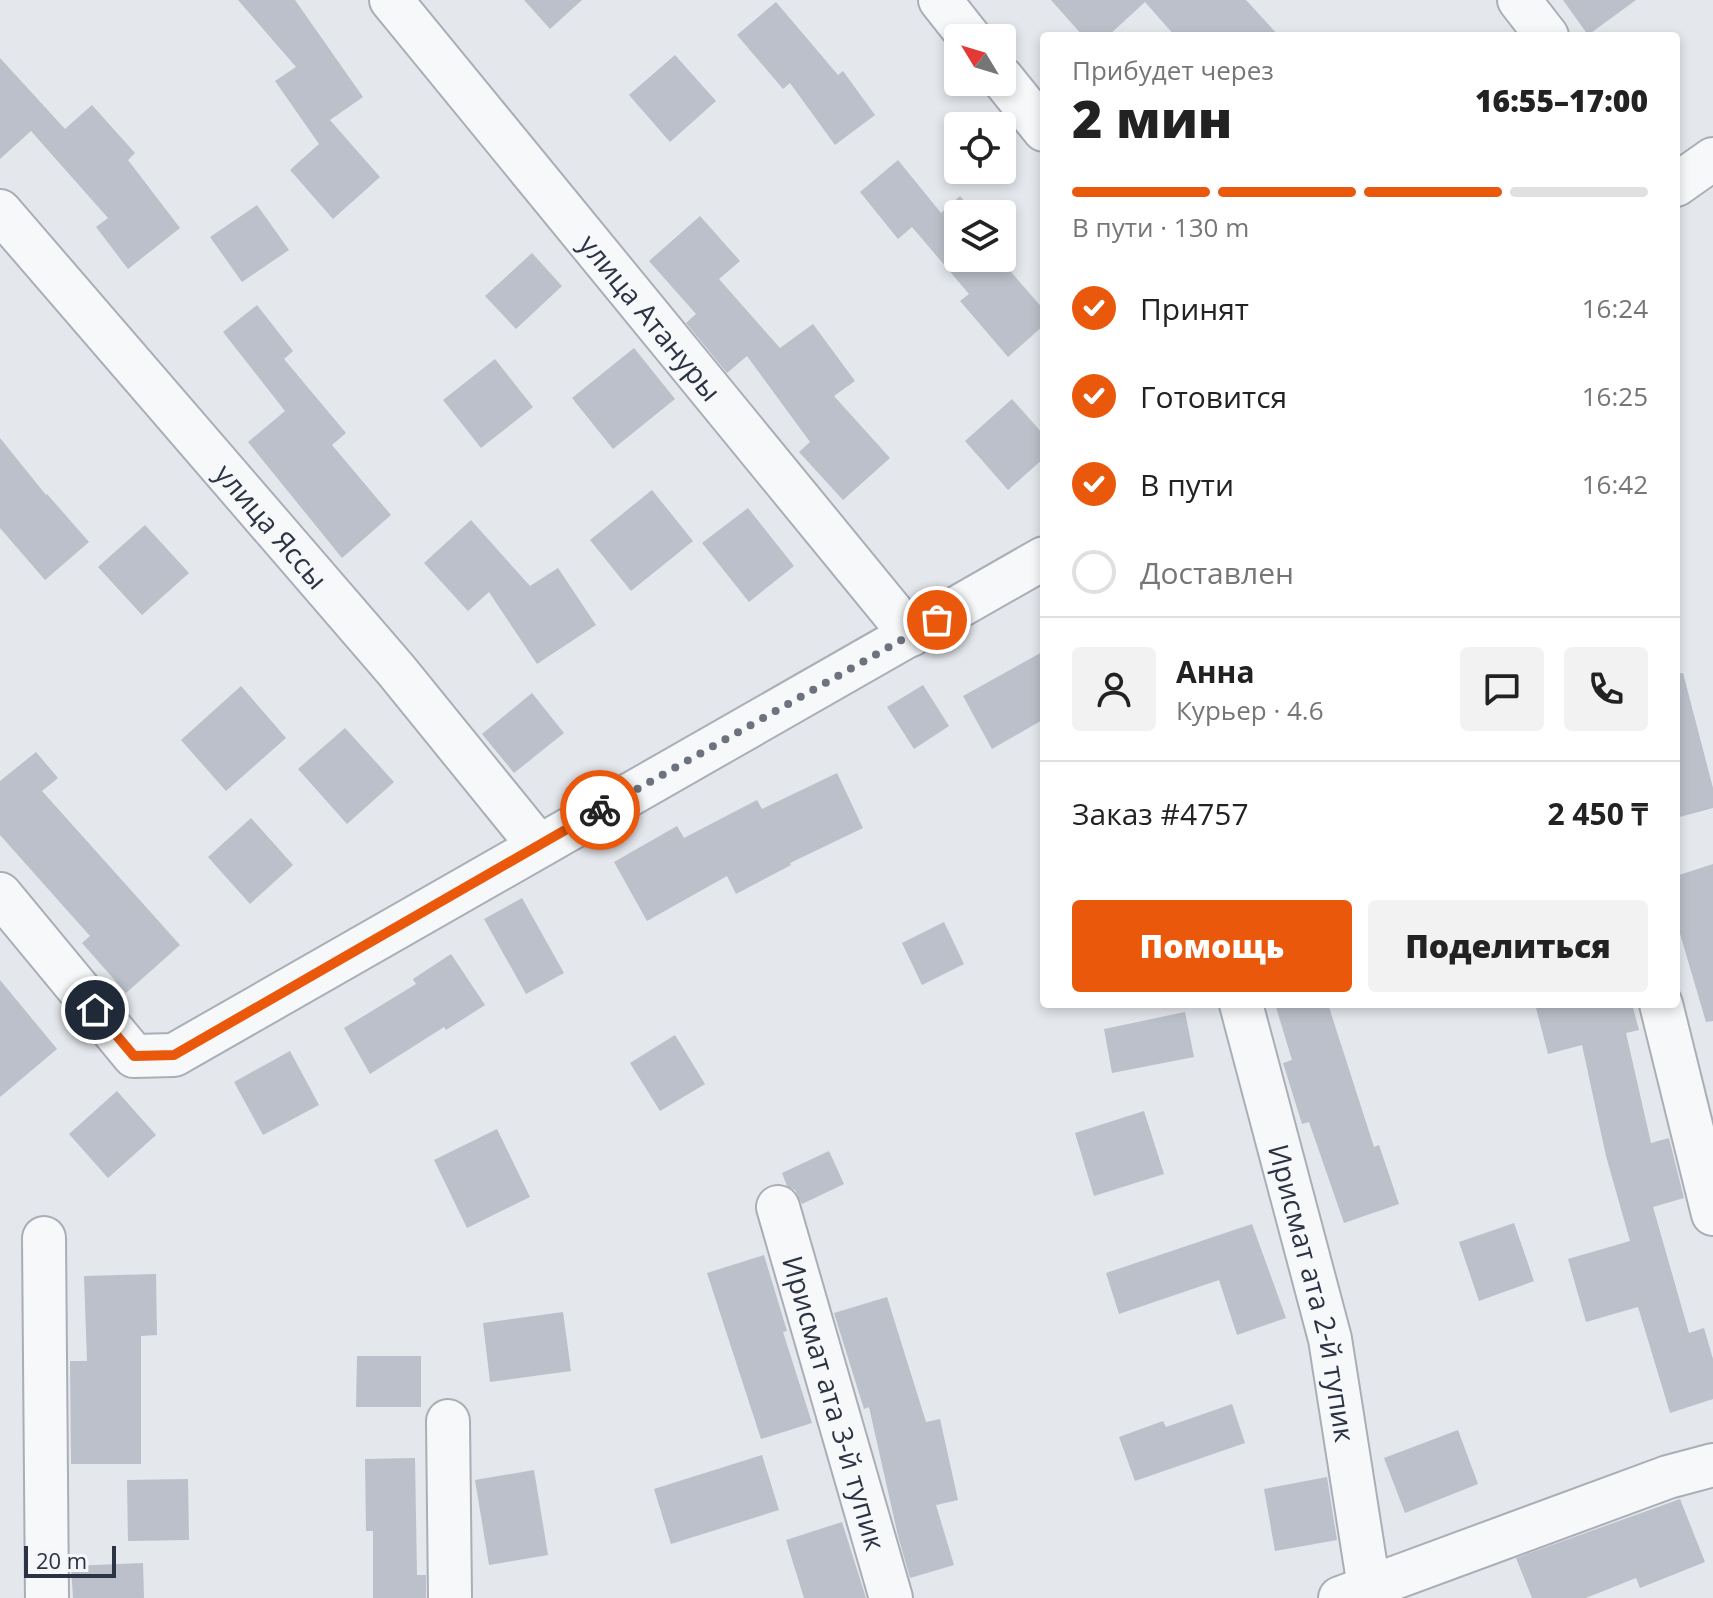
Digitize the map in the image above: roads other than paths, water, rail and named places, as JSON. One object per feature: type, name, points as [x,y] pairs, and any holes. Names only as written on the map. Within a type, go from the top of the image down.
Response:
[{"type":"street","name":"улица Атануры","points":[[391,0],[911,635]]},
{"type":"street","points":[[940,0],[959,24]]},
{"type":"street","points":[[1519,0],[1544,32]]},
{"type":"street","points":[[1016,95],[1040,125]]},
{"type":"street","points":[[1680,182],[1713,159]]},
{"type":"street","name":"улица Яссы","points":[[0,211],[396,670],[538,845]]},
{"type":"street","points":[[0,894],[134,1056],[174,1055],[1040,560]]},
{"type":"street","name":"Ирисмат ата 2-й тупик","points":[[1242,1008],[1330,1339],[1355,1592]]},
{"type":"street","points":[[1662,1008],[1713,1214]]},
{"type":"street","name":"Ирисмат ата 3-й тупик","points":[[778,1207],[891,1598]]},
{"type":"street","points":[[44,1238],[47,1598]]},
{"type":"street","points":[[448,1421],[450,1598]]},
{"type":"street","points":[[1355,1592],[1668,1477],[1713,1465]]}]
